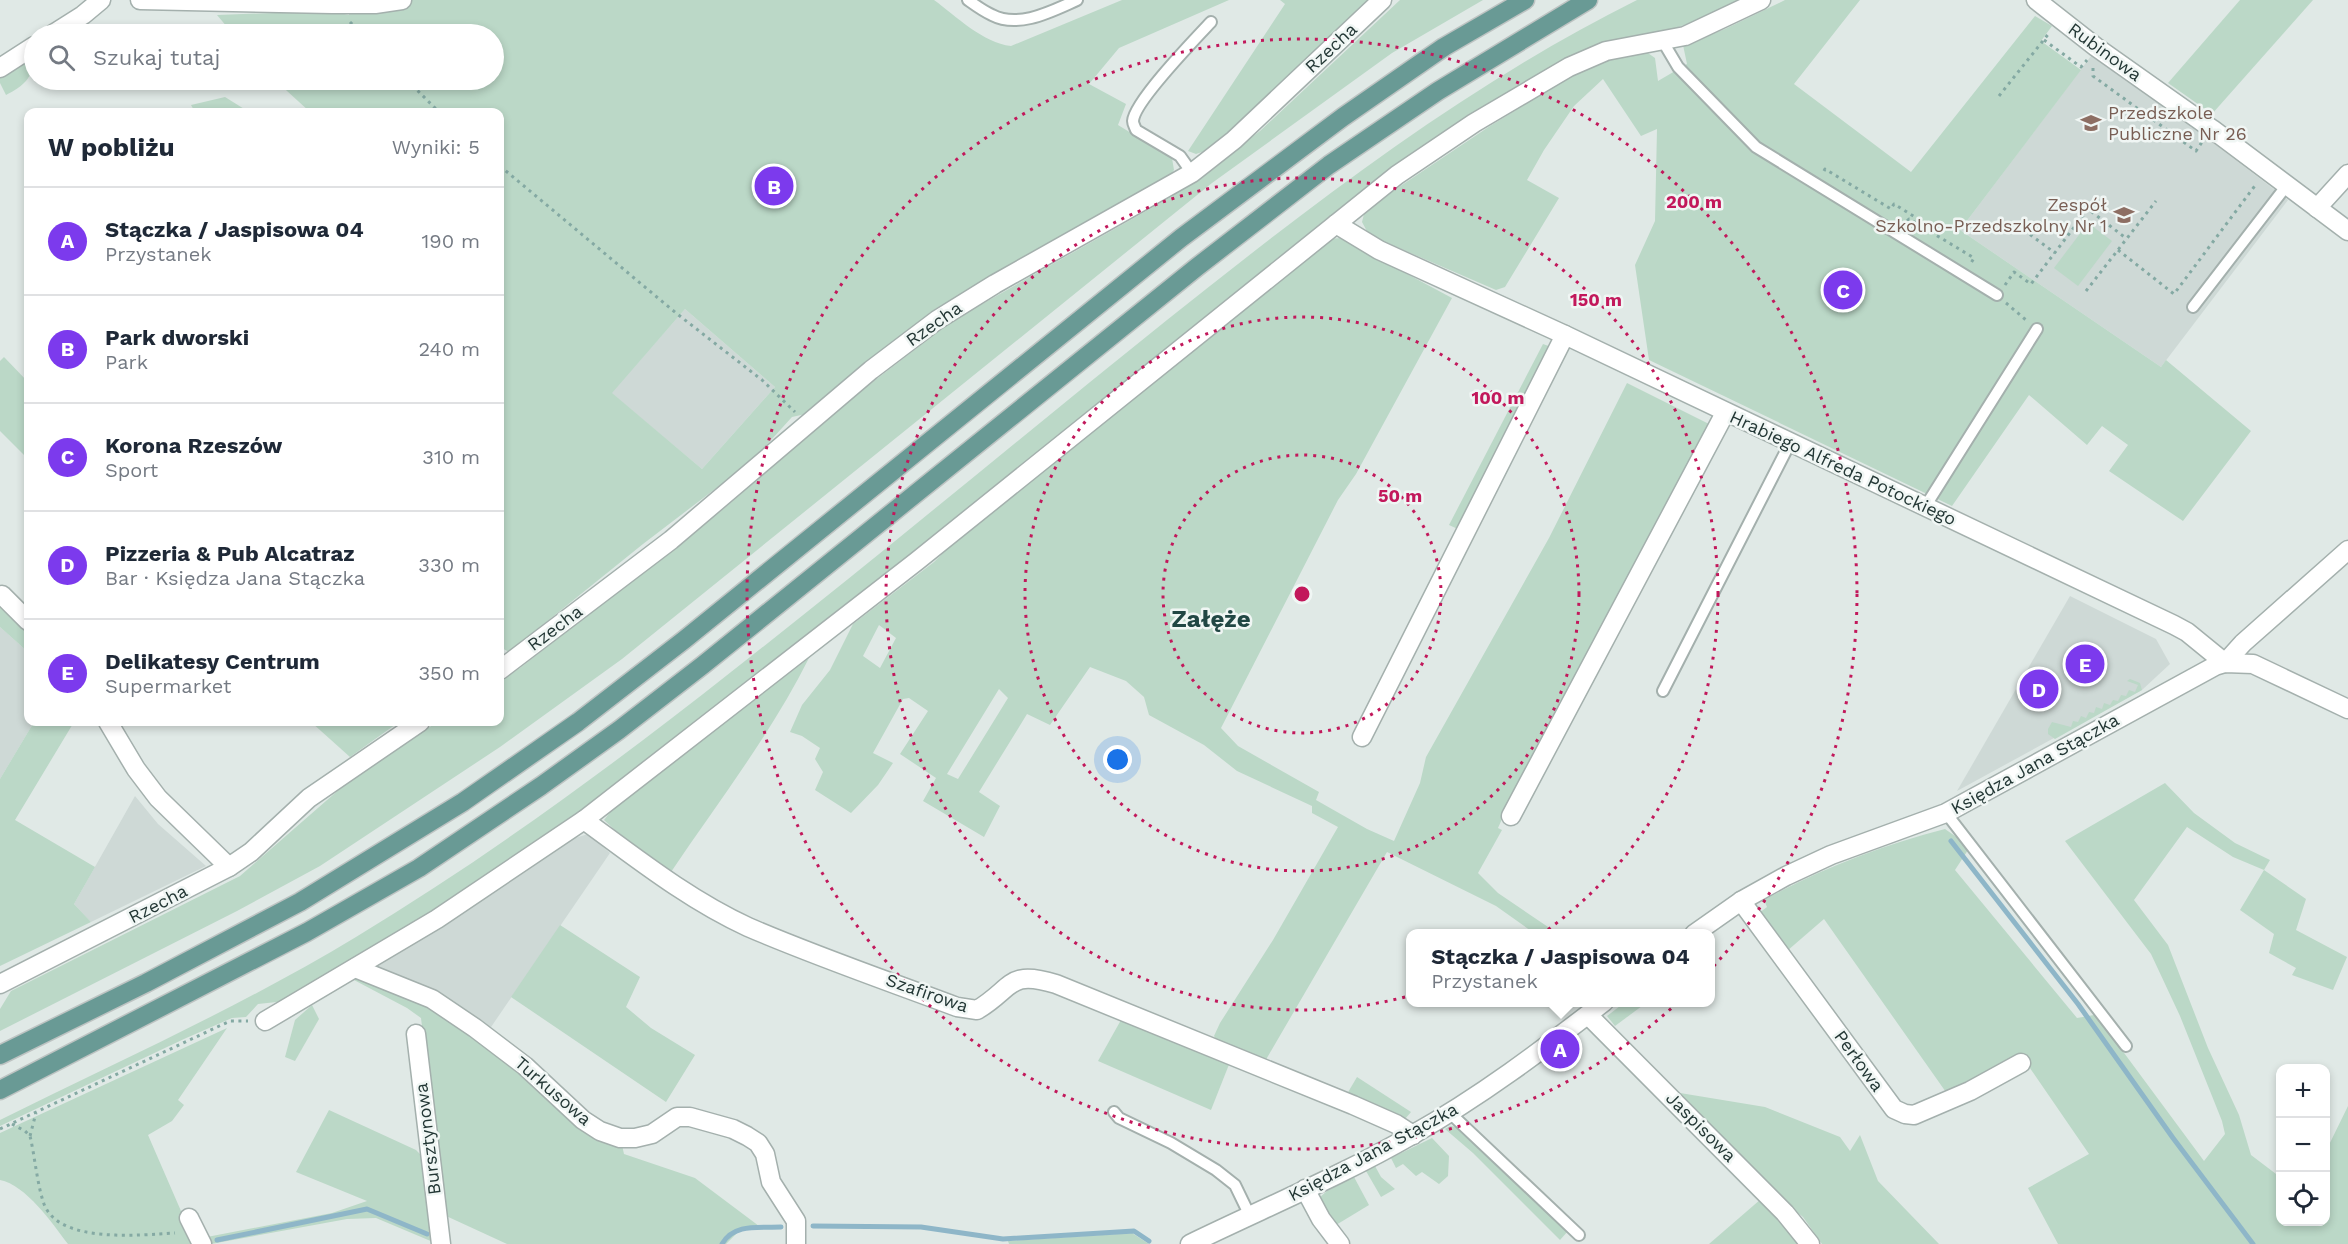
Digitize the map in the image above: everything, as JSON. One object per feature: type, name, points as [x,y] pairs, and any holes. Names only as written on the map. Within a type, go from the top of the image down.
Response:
[{"type":"main road","points":[[0,1055],[147,983],[300,902],[463,802],[578,722],[684,640],[1190,231],[1343,117],[1444,48],[1525,0]]},
{"type":"main road","points":[[0,1090],[318,926],[419,868],[532,793],[619,730],[703,664],[1197,267],[1329,165],[1438,92],[1588,0]]},
{"type":"street","points":[[69,24],[101,0]]},
{"type":"street","points":[[140,0],[364,4],[402,0]]},
{"type":"street","name":"Rzecha","points":[[504,667],[671,540],[871,370],[937,320],[995,284],[1192,173],[1234,140],[1382,0]]},
{"type":"street","points":[[265,1022],[437,919],[584,819],[917,561],[1397,175],[1465,129],[1569,67],[1606,51],[1684,36],[1761,0]]},
{"type":"street","name":"Rubinowa","points":[[2036,0],[2348,231]]},
{"type":"street","points":[[0,68],[24,52]]},
{"type":"street","points":[[2317,208],[2348,174]]},
{"type":"street","name":"Hrabiego Alfreda Potockiego","points":[[1336,224],[1379,250],[1565,335],[2174,625],[2187,632],[2225,663]]},
{"type":"street","points":[[1362,737],[1565,335]]},
{"type":"street","points":[[1511,816],[1725,413]]},
{"type":"street","name":"Księdza Jana Stączka","points":[[1700,929],[1741,901],[1831,855],[1946,813],[2205,670],[2225,663],[2243,643],[2348,550]]},
{"type":"street","points":[[2,595],[24,617]]},
{"type":"street","points":[[2225,663],[2246,663],[2261,667],[2348,709]]},
{"type":"street","points":[[110,726],[136,769],[158,798],[229,867]]},
{"type":"street","name":"Rzecha","points":[[0,984],[229,867],[251,852],[309,798],[414,726]]},
{"type":"street","name":"Szafirowa","points":[[584,819],[644,864],[711,907],[747,926],[957,1007],[977,1010],[1015,981],[1024,977],[1037,978],[1353,1105],[1396,1124],[1413,1135]]},
{"type":"street","name":"Perłowa","points":[[1741,901],[1894,1109],[1905,1114],[1914,1114],[1970,1091],[2021,1063]]},
{"type":"street","name":"Turkusowa","points":[[355,968],[432,999],[525,1066],[583,1120],[600,1131],[621,1138],[635,1138],[652,1134],[677,1117],[690,1117],[732,1129],[747,1136],[758,1143],[765,1154],[771,1182],[796,1221],[796,1244]]},
{"type":"street","name":"Księdza Jana Stączka","points":[[1190,1244],[1413,1135],[1519,1068],[1598,1007]]},
{"type":"street","name":"Jaspisowa","points":[[1588,1015],[1785,1213],[1810,1244]]},
{"type":"street","name":"Bursztynowa","points":[[416,1034],[441,1244]]},
{"type":"street","points":[[1305,1189],[1321,1219],[1340,1244]]},
{"type":"street","points":[[189,1218],[201,1241]]},
{"type":"lane","points":[[968,0],[993,16],[1007,20],[1023,20],[1077,0]]},
{"type":"lane","points":[[1192,173],[1180,156],[1136,130],[1133,121],[1137,109],[1174,61],[1211,22]]},
{"type":"lane","points":[[1662,40],[1678,67],[1756,147],[1997,296]]},
{"type":"lane","points":[[2193,307],[2287,185]]},
{"type":"lane","points":[[1925,507],[2037,329]]},
{"type":"lane","points":[[1663,691],[1790,443]]},
{"type":"lane","points":[[1946,813],[2126,1046]]},
{"type":"lane","points":[[1114,1112],[1119,1118],[1170,1143],[1216,1170],[1235,1185],[1250,1216]]},
{"type":"lane","points":[[1450,1113],[1578,1235]]},
{"type":"path","points":[[1999,96],[2061,19]]},
{"type":"path","points":[[2044,40],[2081,67],[2092,53],[2093,76],[2196,151],[2212,129]]},
{"type":"path","points":[[417,90],[436,108]]},
{"type":"path","points":[[504,169],[667,305],[762,380],[808,425]]},
{"type":"path","points":[[1816,184],[1825,169],[1891,208],[1894,204],[1923,222],[1921,226]]},
{"type":"path","points":[[2118,250],[2174,294],[2267,170]]},
{"type":"path","points":[[2086,291],[2156,201]]},
{"type":"path","points":[[2037,329],[1997,296],[2014,272],[2031,284],[2088,209],[2127,239]]},
{"type":"path","points":[[1907,220],[1909,219],[1974,258],[1964,275]]},
{"type":"path","points":[[2024,230],[2055,253]]},
{"type":"path","points":[[0,1129],[230,1020],[265,1022]]},
{"type":"path","points":[[36,1113],[30,1136],[44,1205],[54,1218],[76,1233],[113,1236],[183,1232],[201,1241]]},
{"type":"path","points":[[12,1124],[30,1136]]},
{"type":"shaded area","name":"Zespół Szkolno-Przedszkolny Nr 1","points":[[2094,52],[2288,200],[2161,367],[1960,230]]},
{"type":"shaded area","points":[[685,309],[775,387],[702,469],[611,393]]},
{"type":"shaded area","points":[[2070,596],[2156,639],[2170,664],[2142,690],[1957,791]]},
{"type":"shaded area","points":[[0,627],[24,648],[24,726],[32,726],[0,779]]},
{"type":"shaded area","points":[[135,796],[158,824],[206,866],[91,922],[74,904]]},
{"type":"shaded area","points":[[588,834],[610,853],[489,1030],[375,967],[572,839]]},
{"type":"green space","points":[[349,0],[934,0],[990,40],[1011,46],[1122,0],[1229,0],[1119,48],[1089,84],[1126,104],[1118,125],[1172,158],[1174,170],[1169,177],[935,309],[825,398],[810,413],[792,417],[753,460],[643,544],[509,652],[504,649],[504,108],[306,108],[286,90],[504,90],[504,24],[225,24],[217,15],[330,11],[349,15]],"holes":[[[685,309],[775,387],[702,469],[612,393]]]},
{"type":"green space","points":[[1280,0],[1372,0],[1208,150],[1196,154],[1188,151],[1285,4]]},
{"type":"green space","points":[[1400,0],[1483,0],[1392,53],[1212,183],[622,659],[500,747],[320,866],[237,911],[0,1031],[0,1009],[11,991],[240,876],[342,787],[431,726],[504,726],[504,678],[721,511],[861,391],[952,321],[1171,197],[1260,131]]},
{"type":"green space","points":[[1637,0],[1744,0],[1675,28],[1596,46],[1360,193],[1061,437],[673,743],[489,877],[410,928],[286,1001],[258,1004],[246,1017],[232,1018],[184,1039],[0,1126],[0,1120],[180,1032],[313,962],[404,907],[500,844],[594,777],[731,672],[1167,320],[1336,189],[1453,107],[1513,69]]},
{"type":"green space","points":[[1785,0],[1860,0],[1794,84],[1911,172],[2035,16],[2052,26],[2041,41],[2081,70],[1960,230],[2161,367],[2166,360],[2251,431],[2183,521],[2109,471],[2128,445],[2102,426],[2087,445],[2029,395],[1952,506],[1649,360],[1635,265],[1655,221],[1657,129],[1641,136],[1603,79],[1574,106],[1527,180],[1559,198],[1505,287],[1496,290],[1369,235],[1362,222],[1364,214],[1396,189],[1490,126],[1573,75],[1617,56],[1645,51],[1655,58],[1658,81],[1687,64],[1683,45],[1725,29]]},
{"type":"green space","points":[[2240,0],[2313,0],[2212,114],[2168,83]]},
{"type":"green space","points":[[24,62],[24,82],[6,95],[0,83],[0,77]]},
{"type":"green space","points":[[225,97],[243,108],[193,108],[191,105]]},
{"type":"green space","points":[[2088,223],[2112,241],[2078,286],[2054,268]]},
{"type":"green space","points":[[1340,238],[1452,298],[1356,474],[1338,500],[1221,728],[1238,746],[1319,792],[1316,800],[1367,829],[1394,841],[1420,783],[1426,757],[1549,538],[1627,383],[1709,424],[1518,786],[1498,828],[1502,830],[1478,873],[1498,893],[1551,929],[1528,929],[1496,906],[1387,852],[1264,1063],[1219,1044],[1214,1036],[1338,827],[1312,813],[1312,806],[1237,771],[1204,745],[1149,715],[1144,697],[1126,681],[1090,667],[1050,725],[1027,714],[979,792],[1000,806],[984,837],[923,801],[936,778],[900,754],[928,711],[909,698],[903,699],[873,753],[893,763],[878,785],[851,813],[815,790],[823,772],[815,759],[820,748],[802,736],[790,732],[802,705],[830,670],[853,624],[934,562],[953,543],[1330,239]],"holes":[[[879,625],[896,638],[880,668],[863,656]],[[999,689],[1008,698],[958,779],[947,774]]]},
{"type":"green space","points":[[1543,344],[1554,348],[1460,530],[1449,525]]},
{"type":"green space","points":[[4,357],[24,378],[24,455],[0,431],[0,361]]},
{"type":"green space","points":[[0,602],[24,628],[24,648],[0,627]]},
{"type":"green space","points":[[809,658],[761,741],[671,872],[604,820],[615,806]]},
{"type":"green space","points":[[2130,679],[2140,683],[2142,690],[2055,739],[2048,734],[2052,722],[2071,727],[2073,721],[2078,722],[2081,716],[2086,718],[2089,712],[2094,713],[2096,707],[2102,709],[2104,703],[2110,705],[2113,700],[2118,701],[2121,695],[2126,696],[2129,690],[2135,692],[2138,685],[2127,681]]},
{"type":"green space","points":[[32,726],[72,726],[15,820],[95,867],[74,904],[91,922],[0,966],[0,779]]},
{"type":"green space","points":[[315,726],[393,726],[350,757]]},
{"type":"green space","points":[[2165,783],[2194,813],[2235,843],[2270,860],[2264,870],[2233,857],[2187,827],[2134,900],[2168,945],[2208,1048],[2239,1115],[2251,1155],[2276,1174],[2276,1226],[2330,1226],[2330,1143],[2348,1106],[2348,1244],[2058,1244],[2028,1188],[2089,1154],[2021,1055],[1948,1095],[1824,919],[1787,951],[1759,913],[1767,907],[1764,900],[1807,878],[1875,850],[1945,829],[1962,841],[1968,850],[1955,870],[2077,1018],[2094,1015],[2204,1161],[2225,1134],[2222,1121],[2180,1016],[2151,954],[2065,841]]},
{"type":"green space","points":[[2264,870],[2306,899],[2296,930],[2347,957],[2333,990],[2292,975],[2296,968],[2269,953],[2274,934],[2240,910]]},
{"type":"green space","points":[[560,925],[640,977],[626,1007],[651,1028],[695,1055],[666,1102],[511,997]]},
{"type":"green space","points":[[363,975],[425,1003],[622,1145],[624,1154],[695,1178],[759,1226],[741,1229],[726,1244],[507,1244],[444,1215],[421,1018],[354,980]]},
{"type":"green space","points":[[312,1005],[319,1019],[295,1061],[285,1057],[295,1020]]},
{"type":"green space","points":[[1619,1007],[1641,1007],[1615,1026],[1607,1016]]},
{"type":"green space","points":[[1121,1020],[1230,1062],[1211,1110],[1098,1061]]},
{"type":"green space","points":[[227,1028],[178,1100],[184,1105],[172,1121],[148,1135],[181,1211],[192,1244],[68,1244],[29,1197],[10,1183],[0,1180],[0,1133]]},
{"type":"green space","points":[[1357,1077],[1411,1112],[1405,1119],[1347,1094]]},
{"type":"green space","points":[[1674,1092],[1765,1107],[1840,1137],[1850,1151],[1860,1135],[1878,1181],[1939,1244],[1822,1244],[1803,1217],[1783,1201]]},
{"type":"green space","points":[[329,1110],[416,1150],[426,1160],[433,1242],[376,1218],[347,1219],[211,1244],[207,1237],[332,1213],[367,1201],[296,1172]]},
{"type":"green space","points":[[1450,1126],[1459,1127],[1568,1231],[1560,1240],[1473,1153],[1445,1129]]},
{"type":"green space","points":[[1432,1138],[1449,1156],[1448,1176],[1439,1184],[1422,1172],[1416,1176],[1403,1164],[1396,1168],[1391,1158]]},
{"type":"green space","points":[[1375,1166],[1381,1177],[1395,1189],[1381,1197],[1366,1171]]},
{"type":"green space","points":[[1354,1177],[1369,1205],[1336,1225],[1319,1198],[1327,1191]]},
{"type":"green space","points":[[1761,1199],[1799,1244],[1709,1244]]},
{"type":"green space","points":[[1132,1233],[1149,1244],[1009,1244],[1008,1241]]},
{"type":"waterway","points":[[1951,841],[2078,1004],[2173,1138],[2253,1244]]},
{"type":"waterway","points":[[217,1240],[367,1209],[427,1234]]},
{"type":"waterway","points":[[813,1226],[921,1227],[1003,1239],[1134,1231],[1149,1241]]},
{"type":"waterway","points":[[722,1244],[727,1237],[740,1230],[756,1227],[781,1227]]},
{"type":"place","name":"Przedszkole Publiczne Nr 26","points":[[2091,123]]},
{"type":"place","name":"Park dworski","points":[[774,186]]},
{"type":"place","name":"Zespół Szkolno-Przedszkolny Nr 1","points":[[2124,215]]},
{"type":"place","name":"Korona Rzeszów","points":[[1843,290]]},
{"type":"place","name":"Delikatesy Centrum","points":[[2085,664]]},
{"type":"place","name":"Pizzeria & Pub Alcatraz","points":[[2039,689]]},
{"type":"place","name":"Stączka / Jaspisowa 04","points":[[1560,1049]]},
{"type":"district","name":"Załęże","points":[[1211,619]]}]
